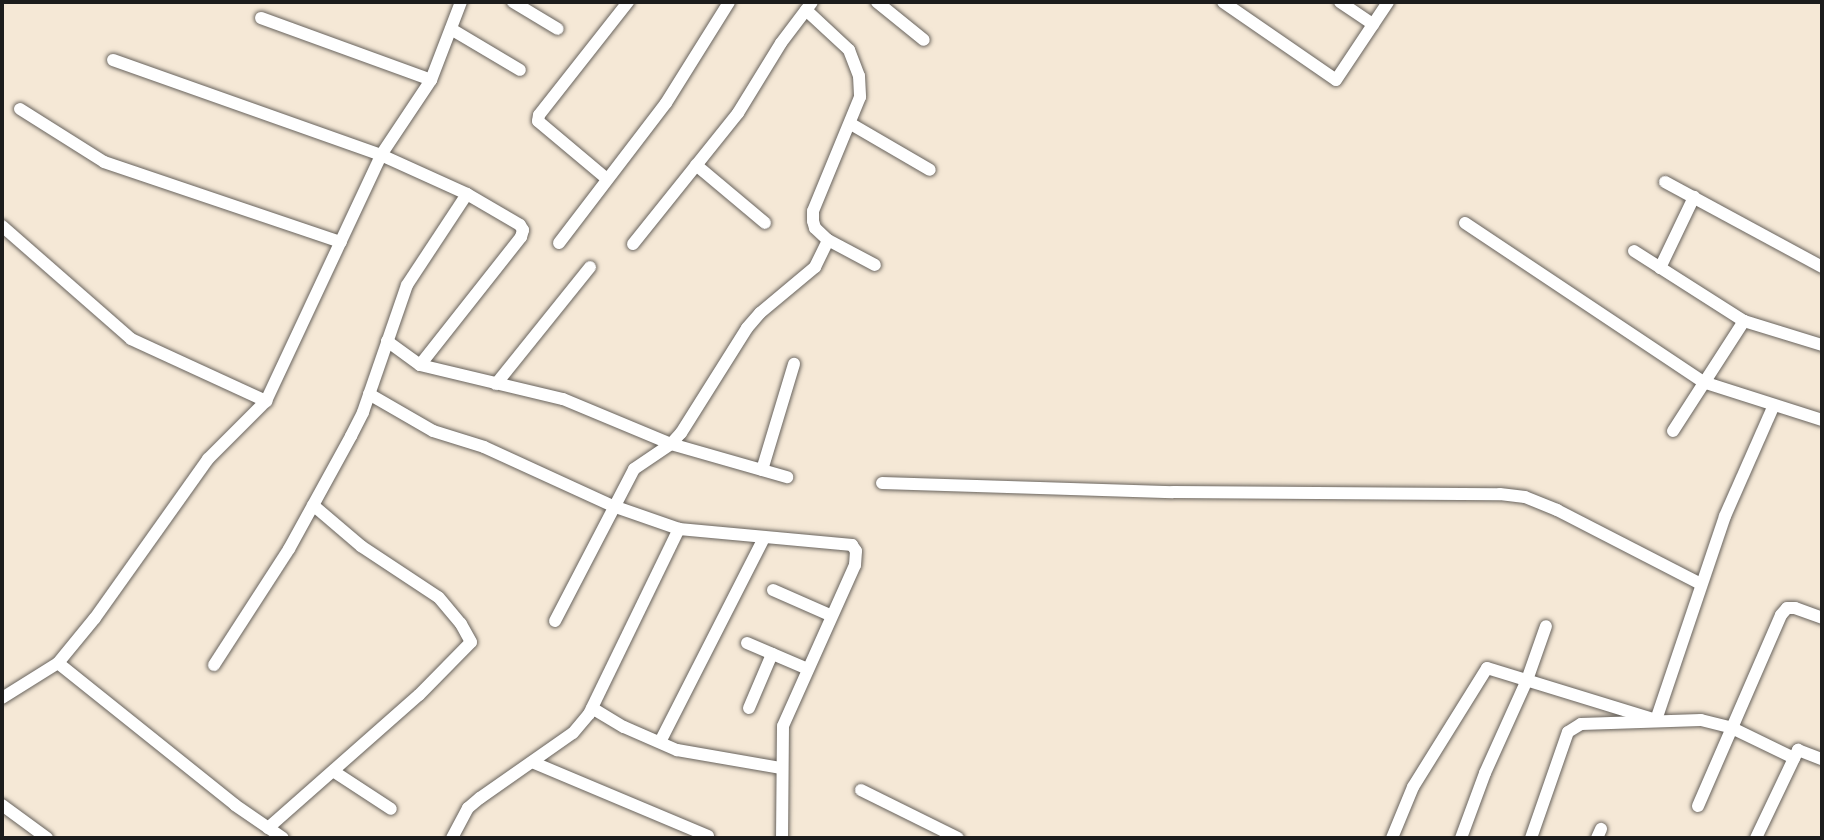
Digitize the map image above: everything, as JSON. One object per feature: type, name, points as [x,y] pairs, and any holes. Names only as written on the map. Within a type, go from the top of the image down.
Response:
[{"type":"street","points":[[2,698],[58,663],[95,618],[208,459],[266,401],[381,155],[431,80],[461,2]]},
{"type":"street","points":[[513,2],[558,29]]},
{"type":"street","points":[[607,179],[538,121],[539,115],[628,2]]},
{"type":"street","points":[[559,243],[666,103],[729,2]]},
{"type":"street","points":[[877,2],[924,40]]},
{"type":"street","points":[[1223,2],[1336,80],[1388,2]]},
{"type":"street","points":[[1340,2],[1373,24]]},
{"type":"street","points":[[633,244],[738,113],[781,43],[809,6],[849,50],[859,76],[860,97],[813,211],[815,228],[828,240],[875,265]]},
{"type":"street","points":[[261,19],[431,80]]},
{"type":"street","points":[[451,29],[520,70]]},
{"type":"street","points":[[113,60],[381,155],[467,194],[520,225],[523,230],[420,365]]},
{"type":"street","points":[[20,109],[104,162],[341,242]]},
{"type":"street","points":[[851,124],[930,170]]},
{"type":"street","points":[[696,166],[765,222]]},
{"type":"street","points":[[1665,182],[1822,267]]},
{"type":"street","points":[[214,665],[289,549],[351,436],[369,394],[407,285],[467,194]]},
{"type":"street","points":[[1660,268],[1694,197]]},
{"type":"street","points":[[1465,223],[1703,382],[1822,420]]},
{"type":"street","points":[[2,226],[131,340],[266,401]]},
{"type":"street","points":[[555,621],[634,469],[671,444],[747,328],[760,313],[816,267],[828,240]]},
{"type":"street","points":[[1634,251],[1744,321],[1822,345]]},
{"type":"street","points":[[495,384],[590,267]]},
{"type":"street","points":[[1673,431],[1744,321]]},
{"type":"street","points":[[387,341],[420,365],[563,399],[671,444],[787,477]]},
{"type":"street","points":[[762,470],[794,364]]},
{"type":"street","points":[[369,394],[433,431],[484,447],[613,506],[679,529],[852,544],[856,551],[855,565],[782,726],[782,838]]},
{"type":"street","points":[[1656,720],[1725,516],[1774,405]]},
{"type":"street","points":[[882,483],[1173,492],[1500,494],[1525,497],[1557,510],[1701,584]]},
{"type":"street","points":[[268,828],[419,695],[471,642],[461,624],[438,597],[396,566],[361,546],[313,505]]},
{"type":"street","points":[[452,838],[468,808],[573,733],[592,708],[679,529]]},
{"type":"street","points":[[660,742],[764,538]]},
{"type":"street","points":[[773,590],[832,616]]},
{"type":"street","points":[[1698,806],[1781,615],[1787,608],[1795,608],[1822,618]]},
{"type":"street","points":[[1461,838],[1485,773],[1527,681],[1546,626]]},
{"type":"street","points":[[747,643],[808,669]]},
{"type":"street","points":[[749,708],[772,654]]},
{"type":"street","points":[[58,663],[150,740],[283,838]]},
{"type":"street","points":[[1392,838],[1413,787],[1488,668],[1656,720]]},
{"type":"street","points":[[592,708],[677,750],[781,768]]},
{"type":"street","points":[[1531,838],[1569,732],[1591,723],[1701,720],[1732,728],[1794,758]]},
{"type":"street","points":[[1756,838],[1798,750],[1804,750],[1822,759]]},
{"type":"street","points":[[532,762],[708,836]]},
{"type":"street","points":[[333,771],[391,809]]},
{"type":"street","points":[[861,790],[958,838]]},
{"type":"street","points":[[2,805],[39,836]]}]
